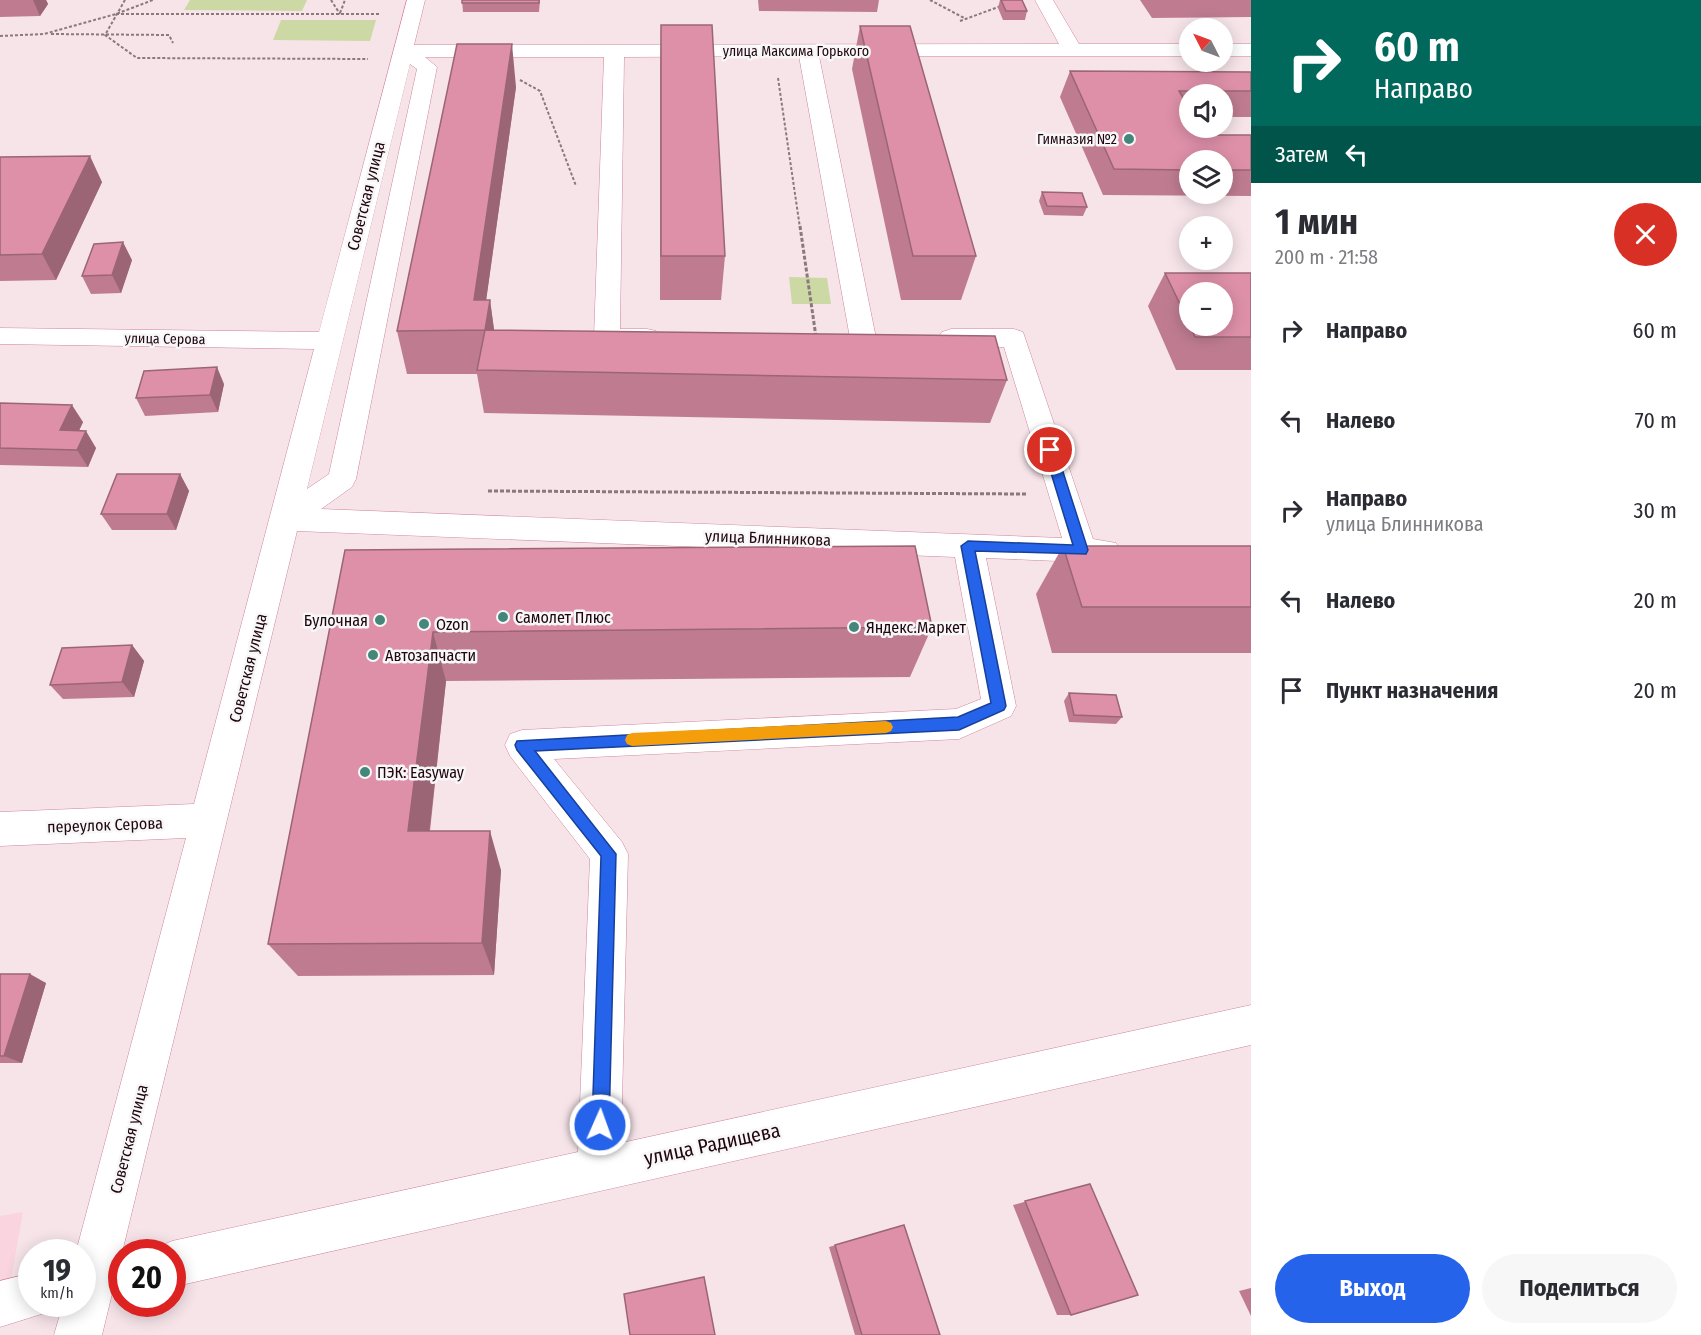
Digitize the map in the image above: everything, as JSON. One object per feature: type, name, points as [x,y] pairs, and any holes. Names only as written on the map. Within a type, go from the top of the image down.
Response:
[{"type":"street","points":[[1044,0],[1072,50]]},
{"type":"street","name":"Советская улица","points":[[78,1335],[99,1280],[209,820],[330,341],[389,55],[402,7]]},
{"type":"street","name":"улица Максима Горького","points":[[389,55],[1179,50]]},
{"type":"street","points":[[1233,50],[1251,50]]},
{"type":"street","points":[[808,51],[874,338],[816,338]]},
{"type":"street","points":[[614,52],[607,337],[665,338]]},
{"type":"street","points":[[285,519],[342,479],[427,67],[389,55]]},
{"type":"street","name":"улица Серова","points":[[0,336],[330,341]]},
{"type":"street","points":[[933,338],[1014,338],[1081,550]]},
{"type":"street","name":"улица Блинникова","points":[[285,519],[1138,552]]},
{"type":"street","points":[[599,1169],[609,854],[522,745],[959,723],[999,706],[968,546]]},
{"type":"street","name":"переулок Серова","points":[[0,829],[209,820]]},
{"type":"street","name":"улица Радищева","points":[[186,1261],[1251,1025]]},
{"type":"street","points":[[0,1304],[18,1300]]},
{"type":"path","points":[[105,34],[125,0]]},
{"type":"path","points":[[44,34],[116,14],[153,0]]},
{"type":"path","points":[[330,0],[340,14]]},
{"type":"path","points":[[340,14],[345,0]]},
{"type":"path","points":[[116,14],[340,14],[402,7]]},
{"type":"path","points":[[105,34],[137,58],[389,55]]},
{"type":"path","points":[[0,36],[169,35],[173,43]]},
{"type":"path","points":[[777,74],[816,338]]},
{"type":"path","points":[[519,79],[540,91],[583,202],[610,203]]},
{"type":"path","points":[[485,491],[1064,495]]},
{"type":"shaded area","points":[[23,1212],[10,1285],[0,1287],[0,1216]]},
{"type":"green space","points":[[190,0],[307,0],[302,11],[184,10]]},
{"type":"green space","points":[[281,20],[376,20],[370,41],[273,40]]},
{"type":"green space","points":[[789,277],[827,278],[831,304],[792,304]]},
{"type":"building","points":[[462,0],[539,0],[539,3],[462,3]]},
{"type":"building","points":[[1001,0],[1022,0],[1027,11],[1006,11]]},
{"type":"building","points":[[661,25],[712,25],[725,256],[661,256]]},
{"type":"building","points":[[860,26],[910,26],[976,256],[913,256]]},
{"type":"building","points":[[457,44],[512,44],[474,300],[490,300],[485,330],[397,331]]},
{"type":"building","points":[[1070,71],[1251,72],[1251,91],[1233,91],[1233,84],[1179,84],[1179,138],[1233,138],[1233,135],[1251,135],[1251,170],[1233,170],[1233,150],[1179,150],[1179,170],[1114,169]]},
{"type":"building","points":[[90,156],[42,254],[0,255],[0,157]]},
{"type":"building","points":[[1042,192],[1082,193],[1087,207],[1047,206]]},
{"type":"building","points":[[123,242],[112,275],[82,276],[94,244]]},
{"type":"building","points":[[1165,273],[1251,273],[1251,337],[1195,336],[1233,336],[1233,282],[1179,282],[1179,302]]},
{"type":"building","points":[[485,330],[995,336],[1007,380],[477,370]]},
{"type":"building","points":[[217,367],[210,395],[136,398],[144,371]]},
{"type":"building","points":[[0,403],[72,405],[60,430],[86,431],[77,450],[0,448]]},
{"type":"building","points":[[117,474],[180,474],[167,514],[101,514]]},
{"type":"building","points":[[915,546],[932,627],[433,632],[408,831],[490,831],[482,943],[268,944],[345,550]]},
{"type":"building","points":[[1063,546],[1251,546],[1251,607],[1082,607]]},
{"type":"building","points":[[132,645],[122,682],[50,685],[62,648]]},
{"type":"building","points":[[1069,693],[1116,695],[1122,717],[1074,715]]},
{"type":"building","points":[[0,974],[30,974],[4,1056],[0,1056]]},
{"type":"building","points":[[1090,1184],[1138,1295],[1071,1315],[1025,1201]]},
{"type":"building","points":[[904,1225],[940,1335],[862,1335],[835,1245]]},
{"type":"building","points":[[704,1277],[715,1335],[630,1335],[624,1294]]},
{"type":"slow traffic","points":[[632,740],[886,727]]},
{"type":"place","name":"Гимназия №2","points":[[1129,139]]},
{"type":"place","name":"Самолет Плюс","points":[[503,617]]},
{"type":"place","name":"Булочная","points":[[380,620]]},
{"type":"place","name":"Ozon","points":[[424,624]]},
{"type":"place","name":"Яндекс.Маркет","points":[[854,627]]},
{"type":"place","name":"Автозапчасти","points":[[373,655]]},
{"type":"place","name":"ПЭК: Easyway","points":[[365,772]]},
{"type":"route","points":[[600,1125],[609,854],[522,745],[959,723],[999,706],[968,546],[1081,550],[1050,450]]}]
